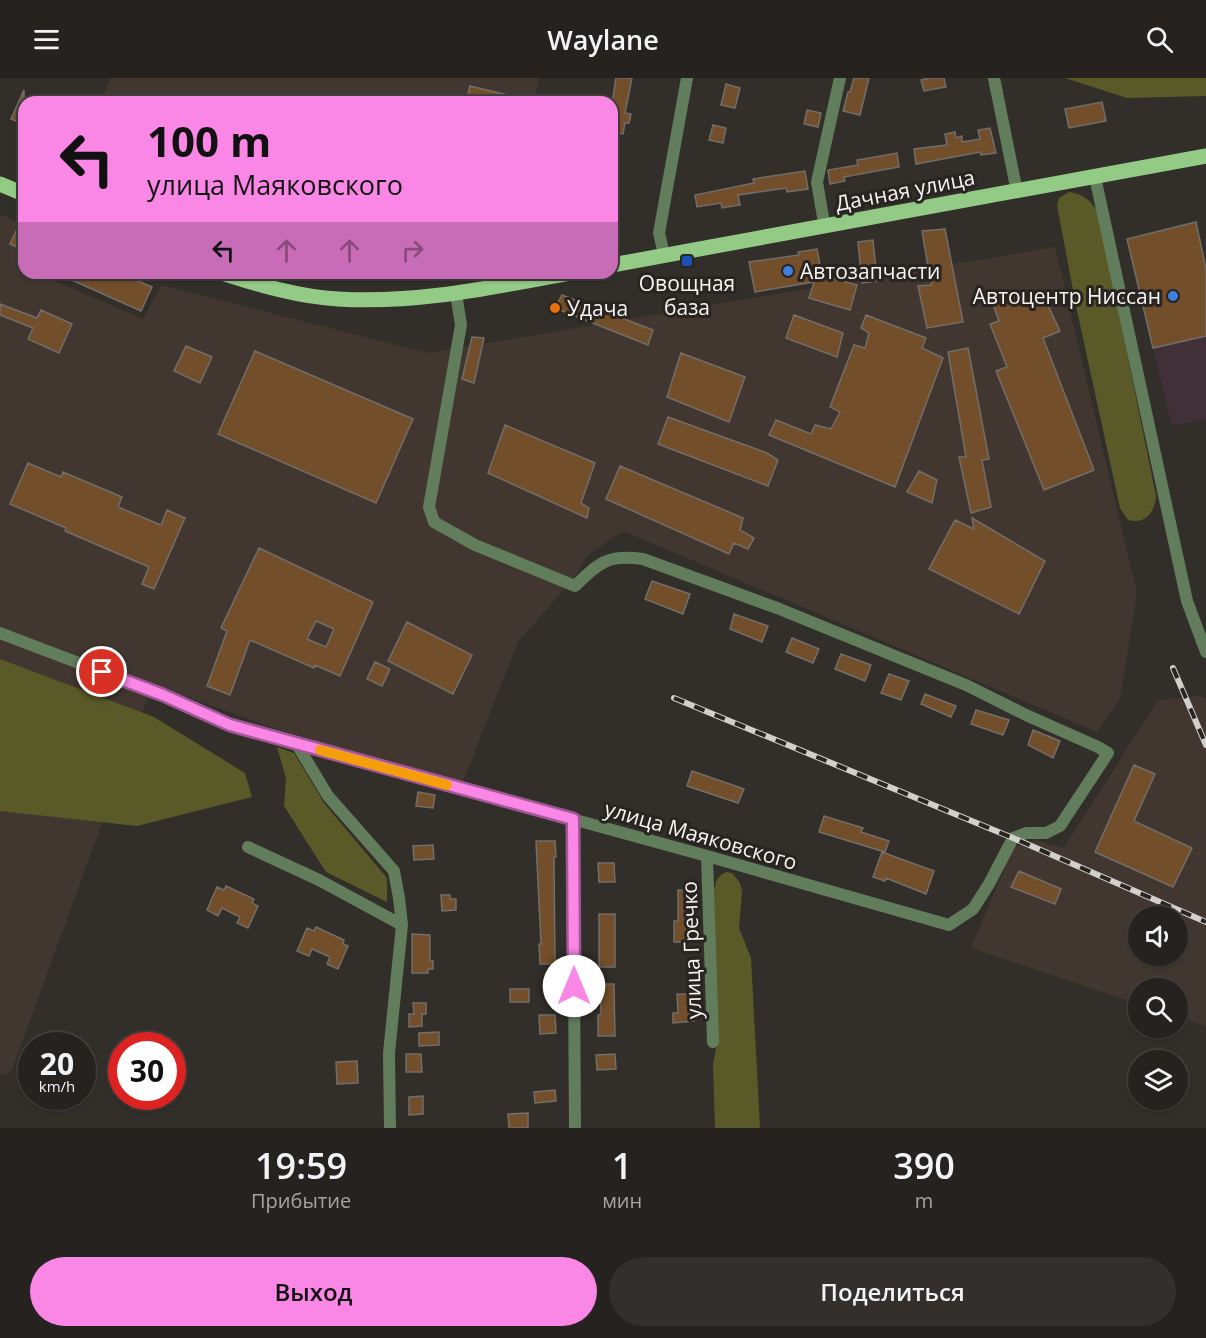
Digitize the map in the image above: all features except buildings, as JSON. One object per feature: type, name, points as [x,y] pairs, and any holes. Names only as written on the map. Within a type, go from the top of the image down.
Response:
[{"type":"main road","name":"Дачная улица","points":[[618,263],[663,251],[1094,172],[1206,146]]},
{"type":"main road","name":"Дачная улица","points":[[824,222],[1015,182],[1206,156]]},
{"type":"main road","points":[[0,173],[18,181]]},
{"type":"main road","points":[[0,183],[18,191]]},
{"type":"main road","name":"Дачная улица","points":[[618,255],[663,251]]},
{"type":"main road","points":[[244,279],[297,293],[336,299],[398,300],[527,279]]},
{"type":"main road","points":[[279,279],[339,289],[400,290],[455,289],[494,279]]},
{"type":"street","points":[[663,251],[659,233],[687,78]]},
{"type":"street","points":[[824,222],[816,182],[840,78]]},
{"type":"street","points":[[994,78],[1015,182]]},
{"type":"street","points":[[1094,172],[1187,601],[1206,652]]},
{"type":"street","name":"улица Маяковского","points":[[0,633],[163,695],[230,725],[949,925],[973,909],[1013,838],[1026,833],[1046,833],[1060,826],[1108,753],[966,685],[777,608],[643,559],[622,556],[597,564],[575,586],[475,545],[434,522],[429,507],[461,325],[455,289]]},
{"type":"street","points":[[296,743],[328,796],[394,872],[402,925],[389,1053],[390,1128]]},
{"type":"street","points":[[573,819],[575,1128]]},
{"type":"street","points":[[248,847],[319,880],[402,925]]},
{"type":"street","name":"улица Гречко","points":[[707,856],[713,1042]]},
{"type":"shaded area","points":[[110,78],[539,78],[535,96],[103,96]]},
{"type":"shaded area","points":[[1065,78],[1206,78],[1206,96],[1127,98]]},
{"type":"shaded area","points":[[1069,192],[1087,199],[1099,215],[1156,496],[1151,512],[1139,521],[1128,520],[1120,508],[1076,306],[1057,205],[1059,198]]},
{"type":"shaded area","points":[[0,214],[18,222],[18,279],[50,279],[143,319],[161,285],[428,353],[1055,247],[1137,593],[1120,699],[1097,732],[623,531],[587,556],[574,578],[518,642],[462,784],[267,726],[153,684],[26,1032],[18,1032],[18,1053],[11,1072],[0,1075]]},
{"type":"shaded area","name":"Автоцентр Ниссан","points":[[1196,222],[1206,269],[1206,419],[1172,426],[1127,239]]},
{"type":"shaded area","points":[[0,659],[154,717],[245,773],[252,797],[137,826],[0,811]]},
{"type":"shaded area","points":[[1200,696],[1206,699],[1206,1026],[1188,1020],[1188,978],[1128,978],[1128,1001],[971,948],[1013,848],[1036,840],[1064,848],[1158,700]]},
{"type":"shaded area","points":[[277,747],[294,753],[324,803],[387,878],[387,902],[326,872],[284,806],[286,778]]},
{"type":"shaded area","points":[[726,872],[732,873],[740,883],[742,892],[739,928],[751,958],[760,1128],[715,1128],[713,1064],[717,1044],[714,892],[717,880]]},
{"type":"railway","points":[[1173,668],[1206,745]]},
{"type":"railway","points":[[674,698],[1013,838],[1206,922]]},
{"type":"slow traffic","points":[[320,750],[447,785]]},
{"type":"place","name":"Овощная база","points":[[687,261]]},
{"type":"place","name":"Автозапчасти","points":[[788,271]]},
{"type":"place","name":"Автоцентр Ниссан","points":[[1173,296]]},
{"type":"place","name":"Удача","points":[[555,308]]},
{"type":"route","points":[[102,672],[163,695],[230,725],[573,819],[574,986]]}]
